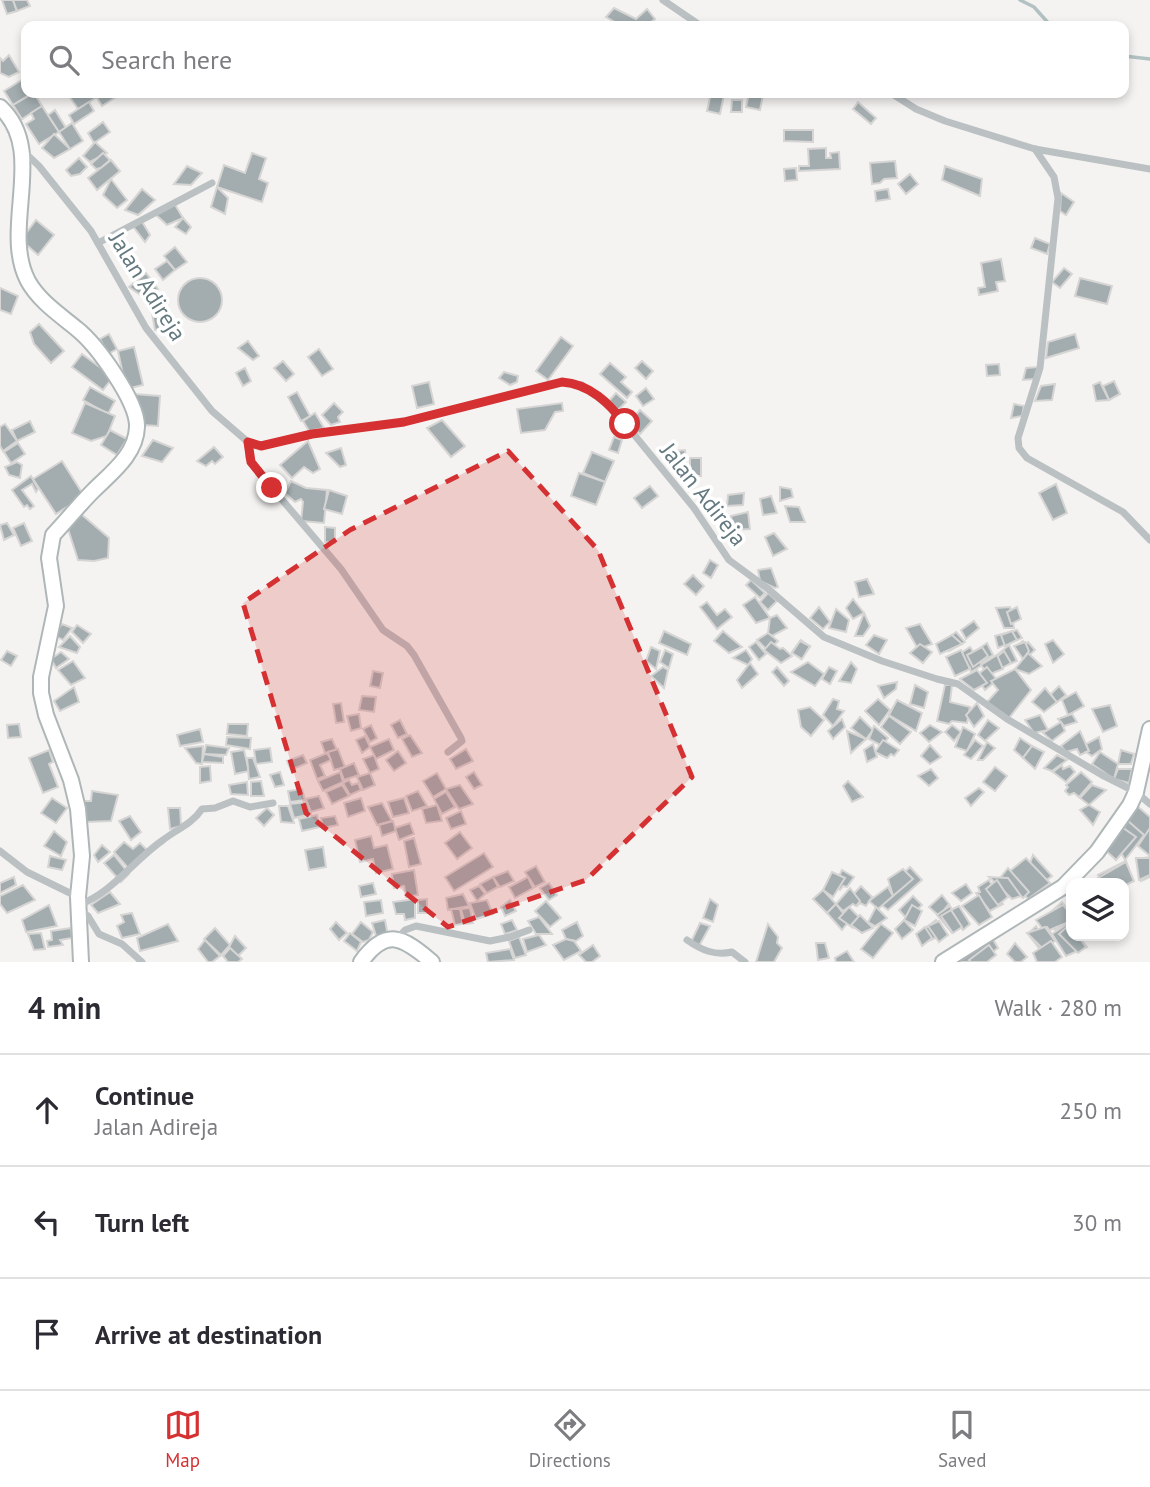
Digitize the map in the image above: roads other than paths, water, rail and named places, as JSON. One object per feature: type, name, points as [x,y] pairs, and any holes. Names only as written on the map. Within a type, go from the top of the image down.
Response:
[{"type":"street","points":[[663,0],[694,21]]},
{"type":"street","points":[[899,98],[916,109],[945,121],[1035,149],[1150,169]]},
{"type":"street","points":[[0,107],[18,130],[21,149],[19,257],[28,281],[42,299],[79,330],[92,345],[130,401],[137,423],[136,440],[124,460],[53,535],[50,547],[56,606],[41,677],[41,693],[78,808],[82,856],[79,904],[81,962]]},
{"type":"street","name":"Jalan Adireja","points":[[21,149],[39,166],[91,231],[146,328],[212,411],[248,442],[261,446],[312,434],[404,422],[562,382],[582,386],[614,410],[694,508],[729,561],[767,588],[824,637],[882,661],[958,684],[1007,719],[1136,792],[1150,804]]},
{"type":"street","points":[[1035,149],[1054,177],[1058,198],[1040,368],[1018,438],[1019,448],[1027,458],[1123,512],[1150,540]]},
{"type":"street","points":[[98,243],[212,183]]},
{"type":"street","points":[[248,442],[249,458],[255,468],[341,569],[383,630],[414,654],[461,738],[448,752]]},
{"type":"street","points":[[943,962],[1063,887],[1097,852],[1136,792],[1150,729]]},
{"type":"street","points":[[79,904],[87,902],[121,878],[148,851],[190,823],[202,809],[215,808],[233,801],[250,807],[273,803]]},
{"type":"street","points":[[0,851],[27,872],[79,904],[99,934],[122,944],[142,962]]},
{"type":"street","points":[[396,940],[405,930],[416,926],[490,941],[510,937],[528,929]]},
{"type":"street","points":[[361,962],[373,945],[390,939],[415,947],[432,962]]},
{"type":"street","points":[[687,940],[703,950],[722,954],[732,951],[745,962]]},
{"type":"waterway","points":[[1020,0],[1034,7],[1047,21]]},
{"type":"waterway","points":[[1129,57],[1150,59]]}]
